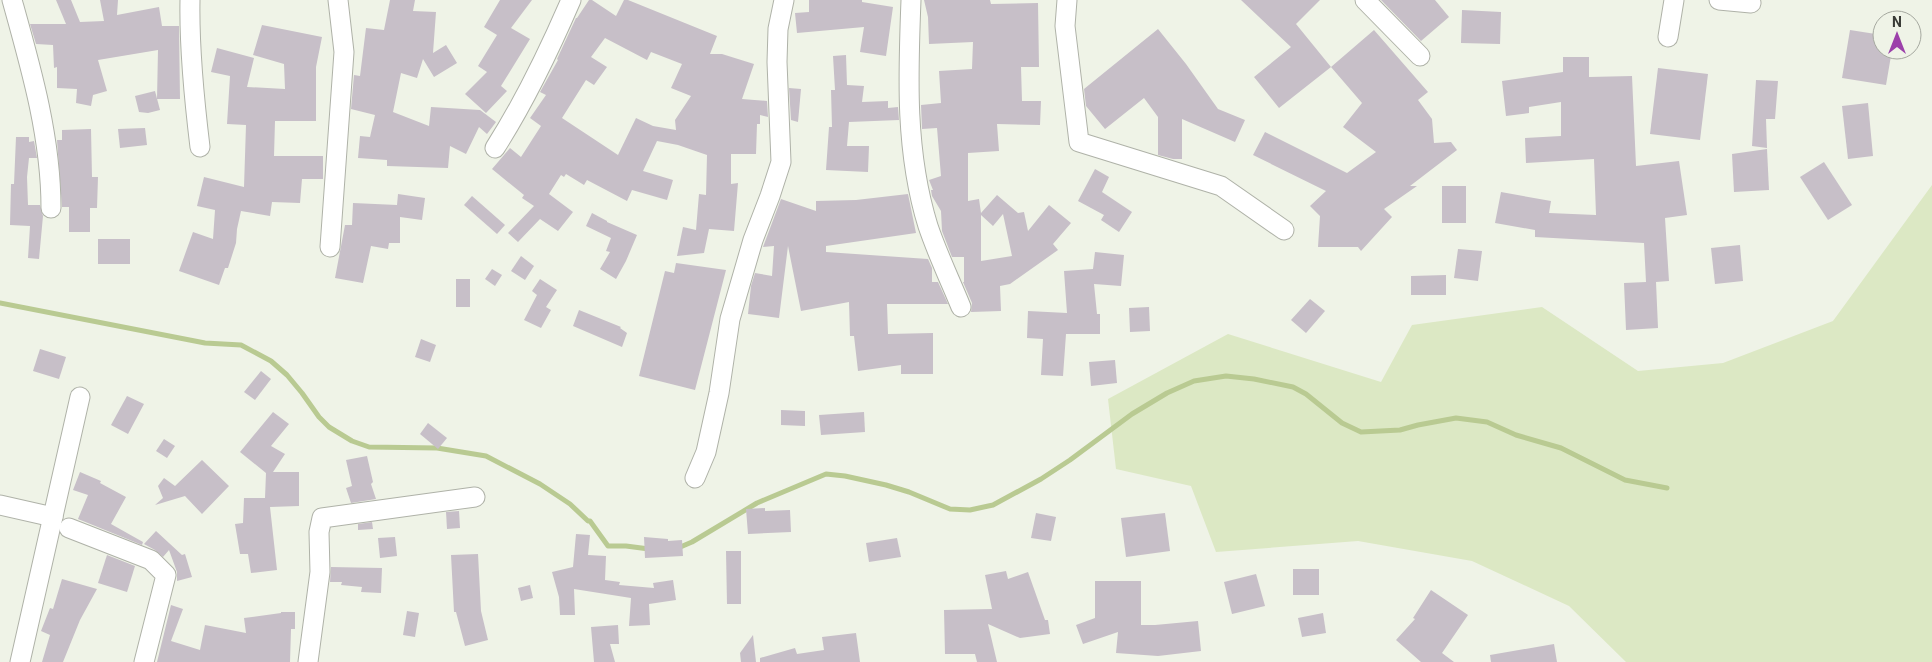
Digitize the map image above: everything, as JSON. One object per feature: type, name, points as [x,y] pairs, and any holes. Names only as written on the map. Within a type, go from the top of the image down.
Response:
[{"type":"street","points":[[12,0],[44,126],[51,175],[51,208]]},
{"type":"street","points":[[190,0],[193,92],[200,147]]},
{"type":"street","points":[[330,247],[344,52],[338,0]]},
{"type":"street","points":[[495,148],[514,119],[557,32],[570,0]]},
{"type":"street","points":[[695,478],[706,452],[719,393],[730,319],[753,240],[781,162],[777,62],[778,29],[784,0]]},
{"type":"street","points":[[911,0],[909,106],[911,142],[918,187],[928,227],[961,307]]},
{"type":"street","points":[[1067,0],[1065,26],[1079,142],[1221,186],[1284,230]]},
{"type":"street","points":[[1365,0],[1420,56]]},
{"type":"street","points":[[1668,37],[1674,0]]},
{"type":"street","points":[[1719,0],[1751,3]]},
{"type":"street","points":[[20,662],[80,397]]},
{"type":"street","points":[[308,662],[320,572],[319,532],[322,518],[475,497]]},
{"type":"street","points":[[0,505],[53,517]]},
{"type":"street","points":[[69,528],[151,560],[166,575],[144,662]]},
{"type":"green space","points":[[1932,185],[1932,662],[1626,662],[1569,606],[1472,561],[1358,541],[1216,552],[1191,486],[1116,469],[1108,399],[1228,334],[1381,382],[1412,325],[1542,307],[1638,371],[1723,363],[1833,321]]},
{"type":"building","points":[[56,0],[71,0],[80,22],[104,21],[100,0],[118,0],[117,15],[159,7],[162,26],[179,26],[180,99],[157,99],[158,50],[98,60],[107,91],[93,95],[91,106],[76,103],[77,89],[57,88],[57,67],[54,68],[53,45],[36,44],[30,24],[66,24]]},
{"type":"building","points":[[390,0],[415,0],[413,11],[436,12],[433,53],[446,45],[457,63],[434,77],[423,59],[417,78],[401,73],[393,112],[429,126],[431,107],[480,110],[496,122],[487,134],[479,127],[466,154],[450,146],[448,168],[387,166],[387,160],[358,158],[360,136],[370,137],[375,115],[351,109],[354,75],[360,76],[366,28],[384,30]]},
{"type":"building","points":[[500,0],[532,0],[511,28],[530,39],[501,86],[507,91],[486,113],[465,94],[487,72],[478,66],[497,35],[484,27]]},
{"type":"building","points":[[589,0],[592,0],[616,16],[624,0],[628,0],[717,36],[710,54],[722,54],[754,64],[742,99],[767,101],[768,117],[760,115],[760,124],[757,124],[756,154],[731,154],[731,184],[738,183],[734,231],[709,229],[704,253],[677,256],[683,227],[696,230],[699,194],[706,195],[707,155],[678,145],[657,141],[643,171],[673,180],[667,200],[632,190],[627,201],[587,180],[584,185],[566,174],[564,177],[561,175],[549,194],[573,212],[558,231],[540,219],[518,242],[508,233],[534,206],[522,198],[524,195],[492,169],[510,148],[521,157],[541,126],[530,118],[546,95],[540,92],[558,60],[577,18]],"holes":[[[605,38],[647,60],[651,52],[682,64],[671,88],[691,96],[675,120],[676,130],[653,126],[636,118],[618,155],[562,118],[586,80],[594,85],[607,67],[591,57]]]},
{"type":"building","points":[[809,0],[862,0],[862,2],[893,7],[886,56],[860,52],[864,27],[797,33],[795,13],[809,12]]},
{"type":"building","points":[[924,0],[990,0],[991,4],[1038,3],[1039,67],[1021,67],[1022,101],[1041,101],[1040,125],[997,124],[999,151],[968,153],[968,201],[979,199],[981,213],[997,195],[1018,213],[1024,212],[1028,231],[1049,205],[1071,223],[1053,244],[1058,250],[1010,284],[1000,286],[1001,311],[971,312],[972,303],[963,282],[964,257],[952,257],[942,231],[941,211],[932,196],[931,190],[933,190],[929,180],[941,176],[937,128],[922,129],[921,105],[941,103],[939,71],[972,69],[973,42],[929,44],[928,17]],"holes":[[[1003,214],[1012,256],[981,261],[981,215],[993,226]]]},
{"type":"building","points":[[1241,0],[1320,0],[1296,24],[1331,67],[1279,108],[1254,77],[1291,47]]},
{"type":"building","points":[[1381,0],[1435,0],[1449,17],[1421,41]]},
{"type":"building","points":[[1462,10],[1501,12],[1500,44],[1461,43]]},
{"type":"building","points":[[262,25],[322,37],[316,67],[316,121],[275,121],[274,156],[323,156],[323,179],[302,179],[300,203],[272,202],[270,216],[241,211],[236,243],[228,268],[225,268],[219,285],[179,271],[193,232],[213,239],[215,210],[197,206],[204,177],[244,187],[246,125],[227,124],[230,76],[211,72],[217,48],[254,58],[247,87],[285,89],[284,64],[253,55]]},
{"type":"building","points":[[1158,29],[1218,109],[1245,120],[1235,142],[1182,119],[1182,159],[1173,159],[1158,155],[1158,117],[1144,98],[1105,129],[1086,106],[1084,89]]},
{"type":"building","points":[[1374,30],[1428,92],[1418,100],[1432,119],[1434,143],[1451,142],[1457,150],[1410,186],[1417,186],[1384,209],[1392,217],[1361,251],[1358,247],[1318,247],[1320,216],[1310,206],[1326,191],[1253,155],[1265,132],[1347,173],[1376,152],[1343,127],[1362,103],[1331,67]]},
{"type":"building","points":[[1850,30],[1872,33],[1872,60],[1890,60],[1886,85],[1842,78]]},
{"type":"building","points":[[846,55],[847,85],[864,86],[862,102],[888,101],[888,108],[898,107],[899,120],[849,122],[847,146],[869,146],[868,172],[826,170],[829,127],[832,127],[831,90],[835,90],[833,56]]},
{"type":"building","points":[[1563,57],[1589,57],[1589,77],[1632,76],[1636,166],[1679,161],[1687,215],[1665,218],[1669,281],[1656,282],[1658,328],[1626,330],[1624,283],[1646,282],[1644,243],[1535,237],[1535,230],[1495,223],[1501,192],[1551,201],[1549,213],[1596,215],[1594,159],[1526,163],[1525,138],[1561,136],[1561,102],[1529,107],[1529,113],[1506,116],[1502,81],[1563,72]]},
{"type":"building","points":[[1658,68],[1708,74],[1700,140],[1650,134]]},
{"type":"building","points":[[1756,80],[1778,81],[1775,119],[1766,119],[1767,148],[1752,146]]},
{"type":"building","points":[[789,88],[801,89],[798,122],[791,120]]},
{"type":"building","points":[[155,91],[160,110],[148,113],[139,112],[135,96]]},
{"type":"building","points":[[1868,103],[1873,156],[1848,159],[1842,106]]},
{"type":"building","points":[[145,128],[147,145],[120,148],[118,129]]},
{"type":"building","points":[[91,129],[92,177],[98,177],[97,208],[90,208],[90,232],[69,232],[69,207],[62,207],[57,140],[62,140],[62,130]]},
{"type":"building","points":[[16,137],[29,137],[29,142],[34,141],[37,158],[29,158],[27,177],[28,205],[40,205],[43,216],[39,259],[28,258],[30,226],[10,225],[11,184],[14,184]]},
{"type":"building","points":[[1767,149],[1769,190],[1734,192],[1732,154]]},
{"type":"building","points":[[1824,162],[1852,205],[1828,220],[1800,177]]},
{"type":"building","points":[[1095,169],[1109,177],[1102,192],[1132,212],[1119,232],[1101,220],[1104,215],[1078,201]]},
{"type":"building","points":[[1442,186],[1466,186],[1466,223],[1442,223]]},
{"type":"building","points":[[398,194],[425,198],[422,220],[400,217],[400,243],[389,243],[388,249],[371,246],[363,283],[335,278],[345,225],[352,225],[353,203],[397,205]]},
{"type":"building","points":[[908,194],[916,233],[826,246],[826,252],[928,259],[932,268],[932,282],[938,282],[948,304],[887,304],[888,334],[933,333],[933,374],[901,374],[901,365],[858,371],[854,336],[850,336],[849,302],[801,311],[788,246],[779,318],[748,314],[751,286],[755,273],[772,276],[774,246],[763,247],[781,199],[816,211],[816,201],[856,200]]},
{"type":"building","points":[[472,196],[505,225],[497,234],[464,205]]},
{"type":"building","points":[[592,213],[637,235],[616,279],[600,269],[610,252],[606,251],[611,238],[586,226]]},
{"type":"building","points":[[98,239],[130,239],[130,264],[98,264]]},
{"type":"building","points":[[1740,245],[1743,281],[1715,284],[1711,248]]},
{"type":"building","points":[[1458,249],[1482,251],[1478,281],[1454,278]]},
{"type":"building","points":[[1095,252],[1124,255],[1121,286],[1094,284],[1097,314],[1100,314],[1100,334],[1066,334],[1063,376],[1041,375],[1043,339],[1027,338],[1028,311],[1067,313],[1064,271],[1093,269]]},
{"type":"building","points":[[521,256],[534,266],[525,280],[511,271]]},
{"type":"building","points":[[676,263],[726,270],[695,390],[639,376],[665,271],[674,273]]},
{"type":"building","points":[[492,269],[502,275],[495,286],[485,279]]},
{"type":"building","points":[[1446,275],[1446,295],[1411,295],[1411,276]]},
{"type":"building","points":[[456,279],[470,279],[470,307],[456,307]]},
{"type":"building","points":[[540,279],[557,290],[546,307],[551,310],[541,328],[524,320],[537,295],[532,291]]},
{"type":"building","points":[[1310,299],[1325,311],[1306,333],[1291,320]]},
{"type":"building","points":[[1149,307],[1150,331],[1130,332],[1129,308]]},
{"type":"building","points":[[579,310],[621,327],[627,333],[622,347],[573,326]]},
{"type":"building","points":[[421,339],[436,345],[430,362],[415,357]]},
{"type":"building","points":[[40,349],[66,357],[59,379],[33,371]]},
{"type":"building","points":[[1115,360],[1117,383],[1091,386],[1089,362]]},
{"type":"building","points":[[261,371],[271,379],[255,400],[244,392]]},
{"type":"building","points":[[127,396],[144,404],[128,434],[111,425]]},
{"type":"building","points":[[781,410],[805,411],[805,426],[781,425]]},
{"type":"building","points":[[273,412],[289,424],[271,446],[285,454],[273,472],[299,472],[299,506],[270,507],[277,570],[251,573],[248,554],[240,554],[235,524],[243,523],[244,498],[265,498],[266,473],[240,452]]},
{"type":"building","points":[[864,412],[865,432],[821,435],[819,415]]},
{"type":"building","points":[[428,423],[447,438],[438,449],[420,434]]},
{"type":"building","points":[[164,439],[175,446],[167,458],[156,451]]},
{"type":"building","points":[[367,456],[373,482],[371,484],[376,499],[351,503],[346,488],[352,486],[346,460]]},
{"type":"building","points":[[202,460],[229,486],[202,514],[185,496],[155,505],[163,498],[158,486],[164,478],[175,486]]},
{"type":"building","points":[[80,472],[101,481],[100,483],[126,497],[111,524],[143,542],[142,545],[78,519],[88,495],[73,490]]},
{"type":"building","points":[[765,508],[765,511],[790,510],[791,532],[748,534],[746,509]]},
{"type":"building","points":[[459,511],[460,528],[447,529],[446,512]]},
{"type":"building","points":[[1036,513],[1056,517],[1051,541],[1031,538]]},
{"type":"building","points":[[1165,513],[1170,551],[1126,557],[1121,518]]},
{"type":"building","points":[[372,522],[373,529],[358,530],[358,524]]},
{"type":"building","points":[[156,531],[182,555],[185,554],[192,577],[177,581],[177,572],[169,550],[163,557],[144,544]]},
{"type":"building","points":[[576,534],[590,535],[588,555],[606,556],[605,580],[620,582],[619,585],[654,588],[653,583],[673,580],[676,600],[649,604],[650,625],[629,626],[631,598],[574,589],[575,615],[560,615],[559,597],[552,572],[573,567]]},
{"type":"building","points":[[395,537],[397,556],[380,558],[378,538]]},
{"type":"building","points":[[644,537],[668,539],[668,541],[682,540],[683,556],[645,558]]},
{"type":"building","points":[[897,538],[901,557],[869,562],[866,543]]},
{"type":"building","points":[[726,551],[741,551],[741,604],[727,604]]},
{"type":"building","points":[[478,554],[481,611],[488,640],[465,646],[456,612],[454,612],[451,555]]},
{"type":"building","points":[[107,555],[135,566],[127,592],[98,583]]},
{"type":"building","points":[[331,567],[382,568],[381,593],[361,592],[362,587],[341,585],[342,582],[330,582]]},
{"type":"building","points":[[1293,569],[1319,569],[1319,595],[1293,595]]},
{"type":"building","points":[[1006,571],[1008,579],[1028,572],[1045,620],[1048,620],[1050,634],[1020,638],[988,624],[997,662],[977,662],[975,654],[945,654],[944,610],[992,609],[985,575]]},
{"type":"building","points":[[1256,574],[1265,606],[1232,614],[1224,582]]},
{"type":"building","points":[[62,579],[97,589],[80,620],[63,662],[42,662],[50,635],[41,631],[50,608],[53,609]]},
{"type":"building","points":[[1095,581],[1141,581],[1141,625],[1198,621],[1201,651],[1158,656],[1116,653],[1118,632],[1083,644],[1076,625],[1095,618]]},
{"type":"building","points":[[530,585],[533,598],[521,601],[518,588]]},
{"type":"building","points":[[1431,590],[1468,615],[1442,653],[1454,662],[1421,662],[1396,640],[1415,619],[1413,618]]},
{"type":"building","points":[[171,605],[183,609],[171,641],[200,650],[205,625],[246,633],[244,618],[281,612],[295,612],[295,629],[291,629],[290,662],[157,662]]},
{"type":"building","points":[[407,611],[419,613],[415,637],[403,635]]},
{"type":"building","points":[[1323,613],[1326,633],[1302,637],[1298,618]]},
{"type":"building","points":[[618,625],[619,644],[610,644],[615,662],[594,662],[591,627]]},
{"type":"building","points":[[856,633],[860,662],[760,662],[760,658],[795,648],[797,654],[824,650],[822,637]]},
{"type":"building","points":[[753,635],[756,662],[741,662],[740,653]]},
{"type":"building","points":[[1554,644],[1557,662],[1491,662],[1490,655]]},
{"type":"waterway","points":[[0,303],[205,343],[241,345],[271,361],[287,375],[329,427],[352,441],[369,447],[437,448],[486,456],[540,484],[570,504],[590,521],[608,546],[649,549]]},
{"type":"waterway","points":[[678,548],[692,542],[757,503],[826,474],[886,485],[909,492],[950,509],[970,510],[993,505],[1041,479],[1132,414],[1167,393],[1194,381],[1226,376],[1254,379],[1293,387],[1306,394],[1342,423],[1361,432],[1400,430],[1456,418],[1487,422],[1516,435],[1561,448],[1625,480],[1667,488]]}]
